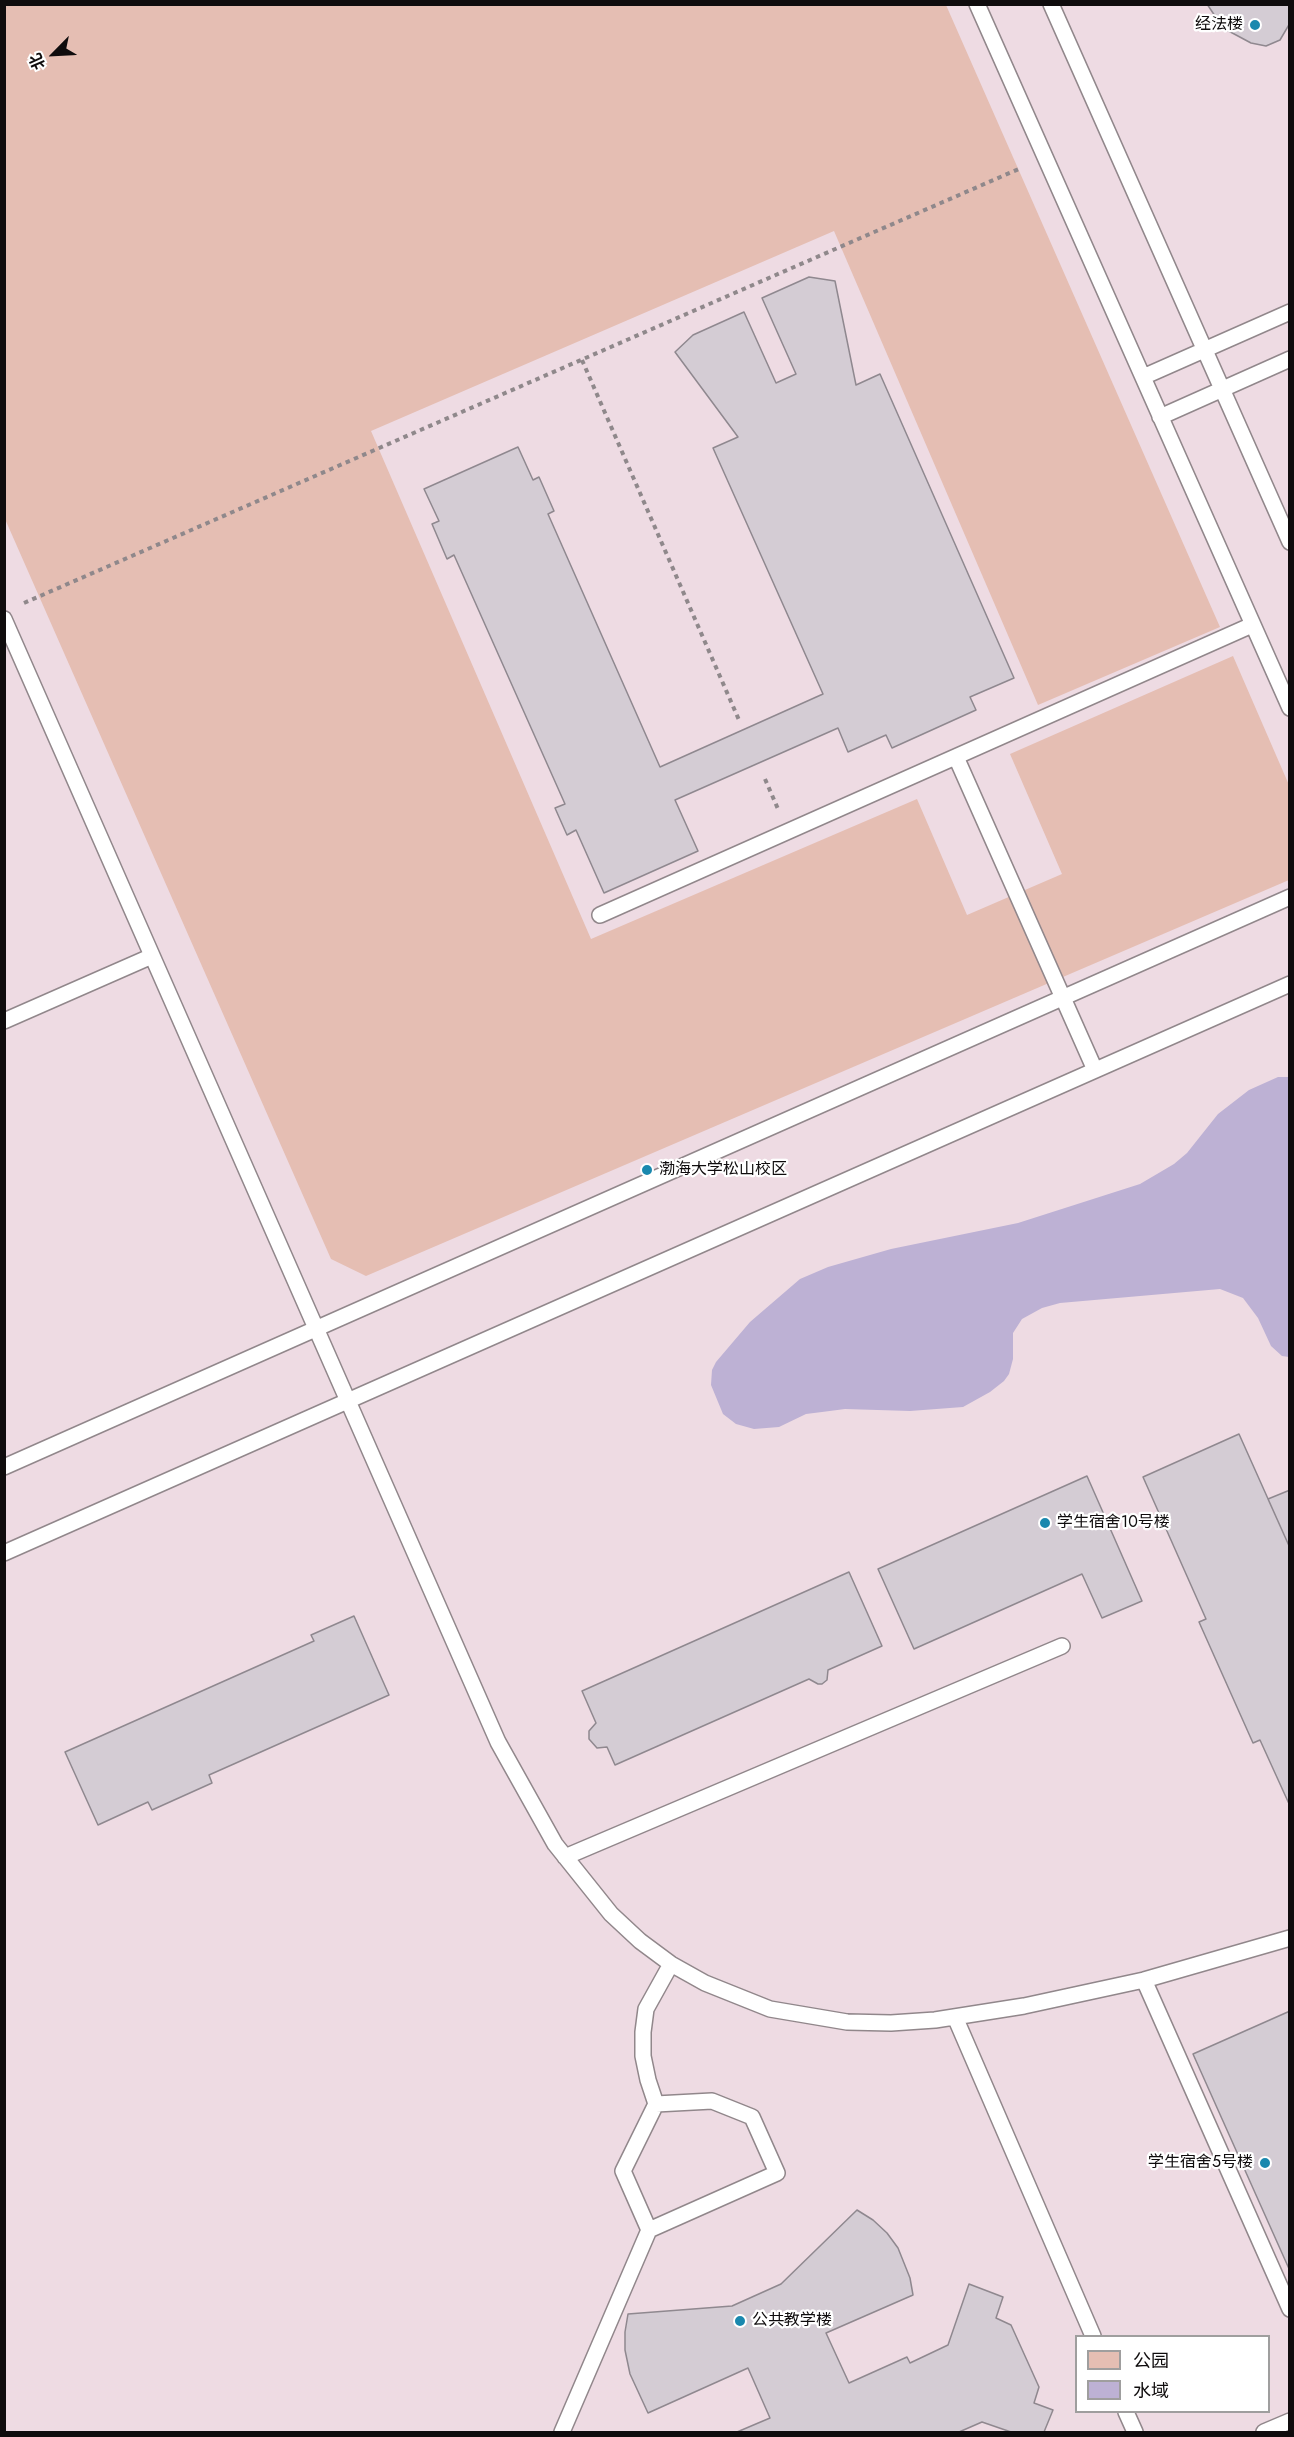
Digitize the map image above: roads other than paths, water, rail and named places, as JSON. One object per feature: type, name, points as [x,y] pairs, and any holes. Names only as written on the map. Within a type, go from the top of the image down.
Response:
[{"type":"lane","points":[[977,4],[1290,708]]},
{"type":"lane","points":[[1051,4],[1290,542]]},
{"type":"lane","points":[[1143,377],[1290,312]]},
{"type":"lane","points":[[1161,417],[1290,359]]},
{"type":"lane","points":[[4,619],[498,1742],[555,1844],[611,1914],[640,1941],[671,1964],[705,1983],[770,2009],[847,2022],[891,2023],[955,2017],[1024,2006],[1144,1980],[1290,1938]]},
{"type":"lane","points":[[600,915],[1252,625]]},
{"type":"lane","points":[[956,757],[1095,1070]]},
{"type":"lane","points":[[4,1467],[1290,897]]},
{"type":"lane","points":[[4,1021],[152,956]]},
{"type":"lane","points":[[4,1553],[1290,984]]},
{"type":"lane","points":[[565,1857],[1062,1646]]},
{"type":"lane","points":[[649,2230],[623,2171],[656,2104],[643,2055],[643,2032],[646,2008],[671,1964]]},
{"type":"lane","points":[[1144,1980],[1290,2309]]},
{"type":"lane","points":[[955,2017],[1092,2335]]},
{"type":"lane","points":[[562,2433],[649,2230],[777,2173],[752,2117],[712,2101],[656,2104]]},
{"type":"lane","points":[[1126,2413],[1135,2433]]},
{"type":"lane","points":[[1264,2433],[1290,2421]]},
{"type":"water","points":[[1278,1077],[1290,1077],[1289,1357],[1282,1356],[1271,1346],[1258,1318],[1243,1298],[1220,1289],[1060,1303],[1042,1308],[1022,1319],[1013,1333],[1013,1359],[1009,1374],[990,1392],[963,1407],[910,1411],[845,1409],[806,1414],[779,1427],[754,1429],[736,1424],[723,1414],[711,1385],[712,1370],[716,1362],[750,1322],[800,1279],[828,1267],[891,1249],[1018,1223],[1140,1184],[1174,1164],[1187,1153],[1218,1114],[1249,1090]]},
{"type":"place","name":"经法楼","points":[[1255,25]]},
{"type":"place","name":"渤海大学松山校区","points":[[647,1170]]},
{"type":"place","name":"学生宿舍10号楼","points":[[1045,1523]]},
{"type":"place","name":"学生宿舍5号楼","points":[[1265,2163]]},
{"type":"place","name":"公共教学楼","points":[[740,2321]]}]
